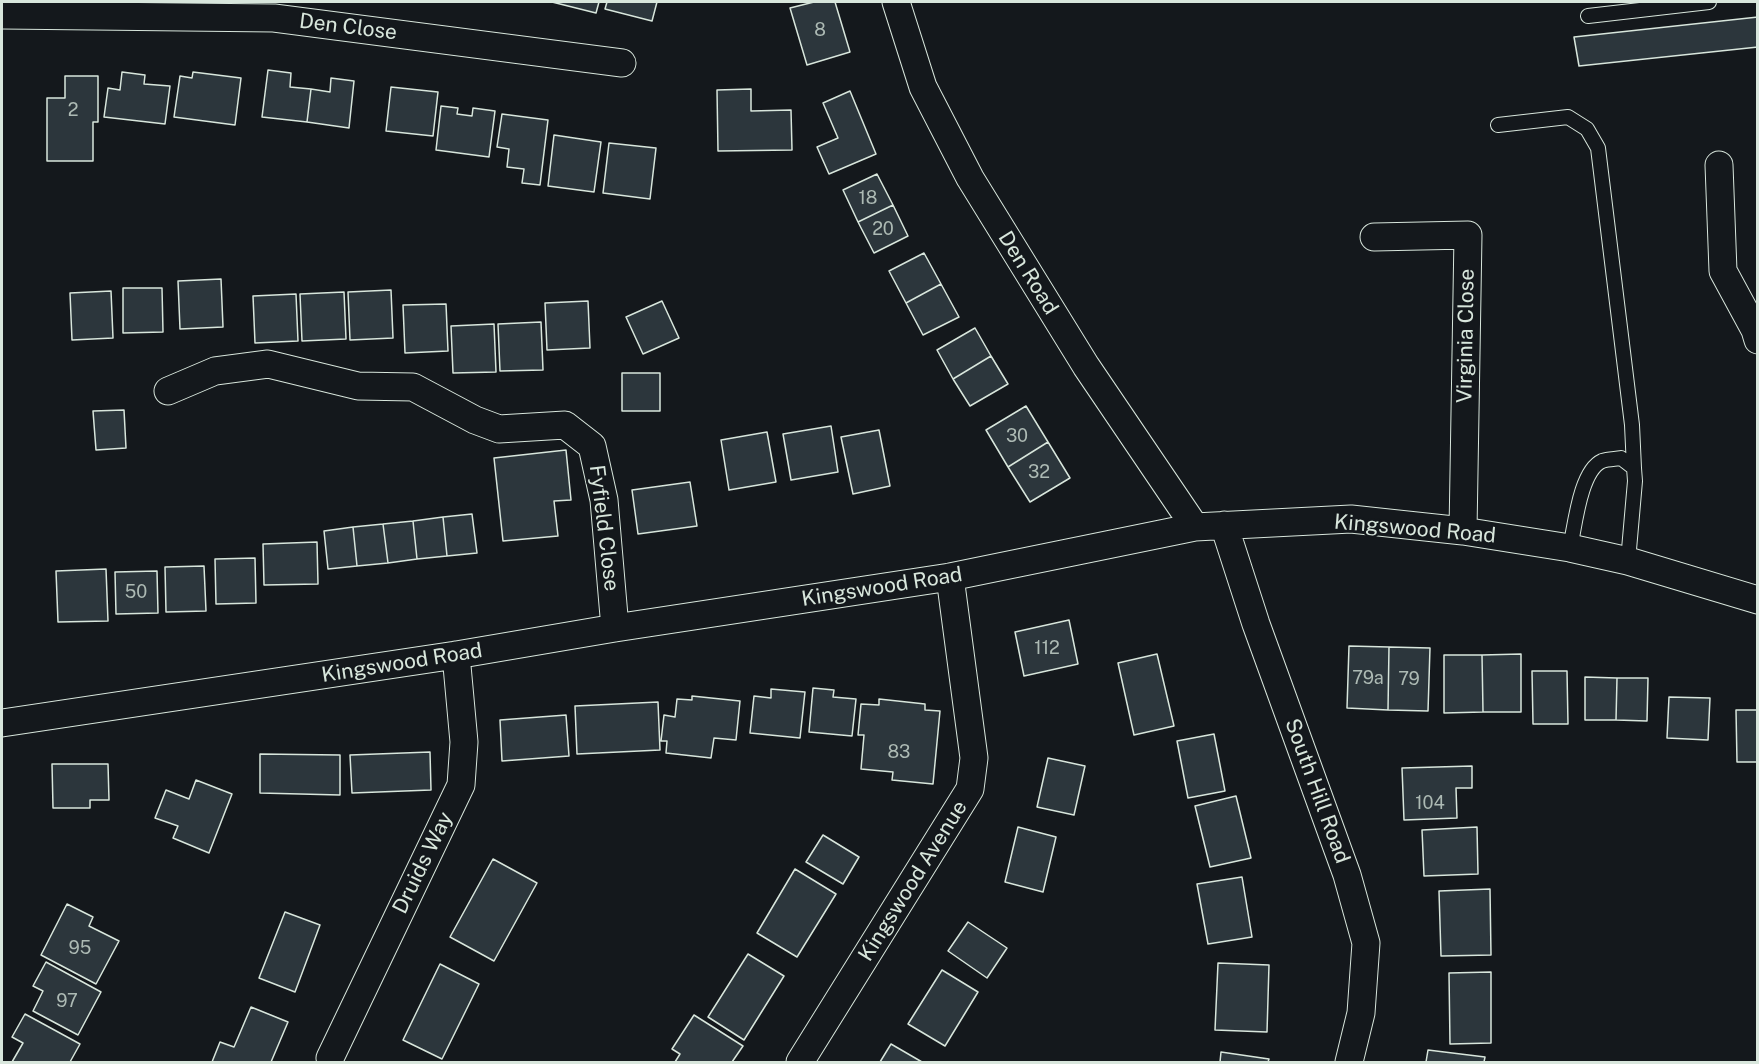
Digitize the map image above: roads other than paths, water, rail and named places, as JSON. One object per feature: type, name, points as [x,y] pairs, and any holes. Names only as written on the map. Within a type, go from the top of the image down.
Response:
[{"type":"street","name":"Den Road","points":[[896,2],[923,87],[970,178],[1086,366],[1195,527]]},
{"type":"street","name":"Den Close","points":[[2,15],[274,18],[622,63]]},
{"type":"street","points":[[1719,165],[1723,271],[1755,330],[1758,340]]},
{"type":"street","name":"Virginia Close","points":[[1374,237],[1468,235],[1463,531]]},
{"type":"street","name":"Fyfield Close","points":[[168,391],[215,371],[268,364],[358,386],[413,387],[475,420],[499,429],[566,425],[592,446],[604,500],[615,628]]},
{"type":"street","name":"Kingswood Road","points":[[2,723],[456,655],[615,628],[950,577],[1195,527],[1351,519],[1463,531],[1570,548],[1628,561],[1758,600]]},
{"type":"street","name":"South Hill Road","points":[[1224,525],[1256,624],[1347,875],[1366,943],[1361,1013],[1349,1062]]},
{"type":"street","name":"Kingswood Avenue","points":[[800,1062],[970,789],[974,758],[950,577]]},
{"type":"street","name":"Druids Way","points":[[330,1058],[460,785],[464,742],[456,655]]},
{"type":"lane","points":[[1588,16],[1709,2]]},
{"type":"lane","points":[[1498,125],[1568,117],[1587,129],[1598,148],[1632,425],[1635,481],[1628,561]]},
{"type":"lane","points":[[1570,548],[1584,485],[1591,471],[1602,461],[1622,458],[1634,468]]}]
